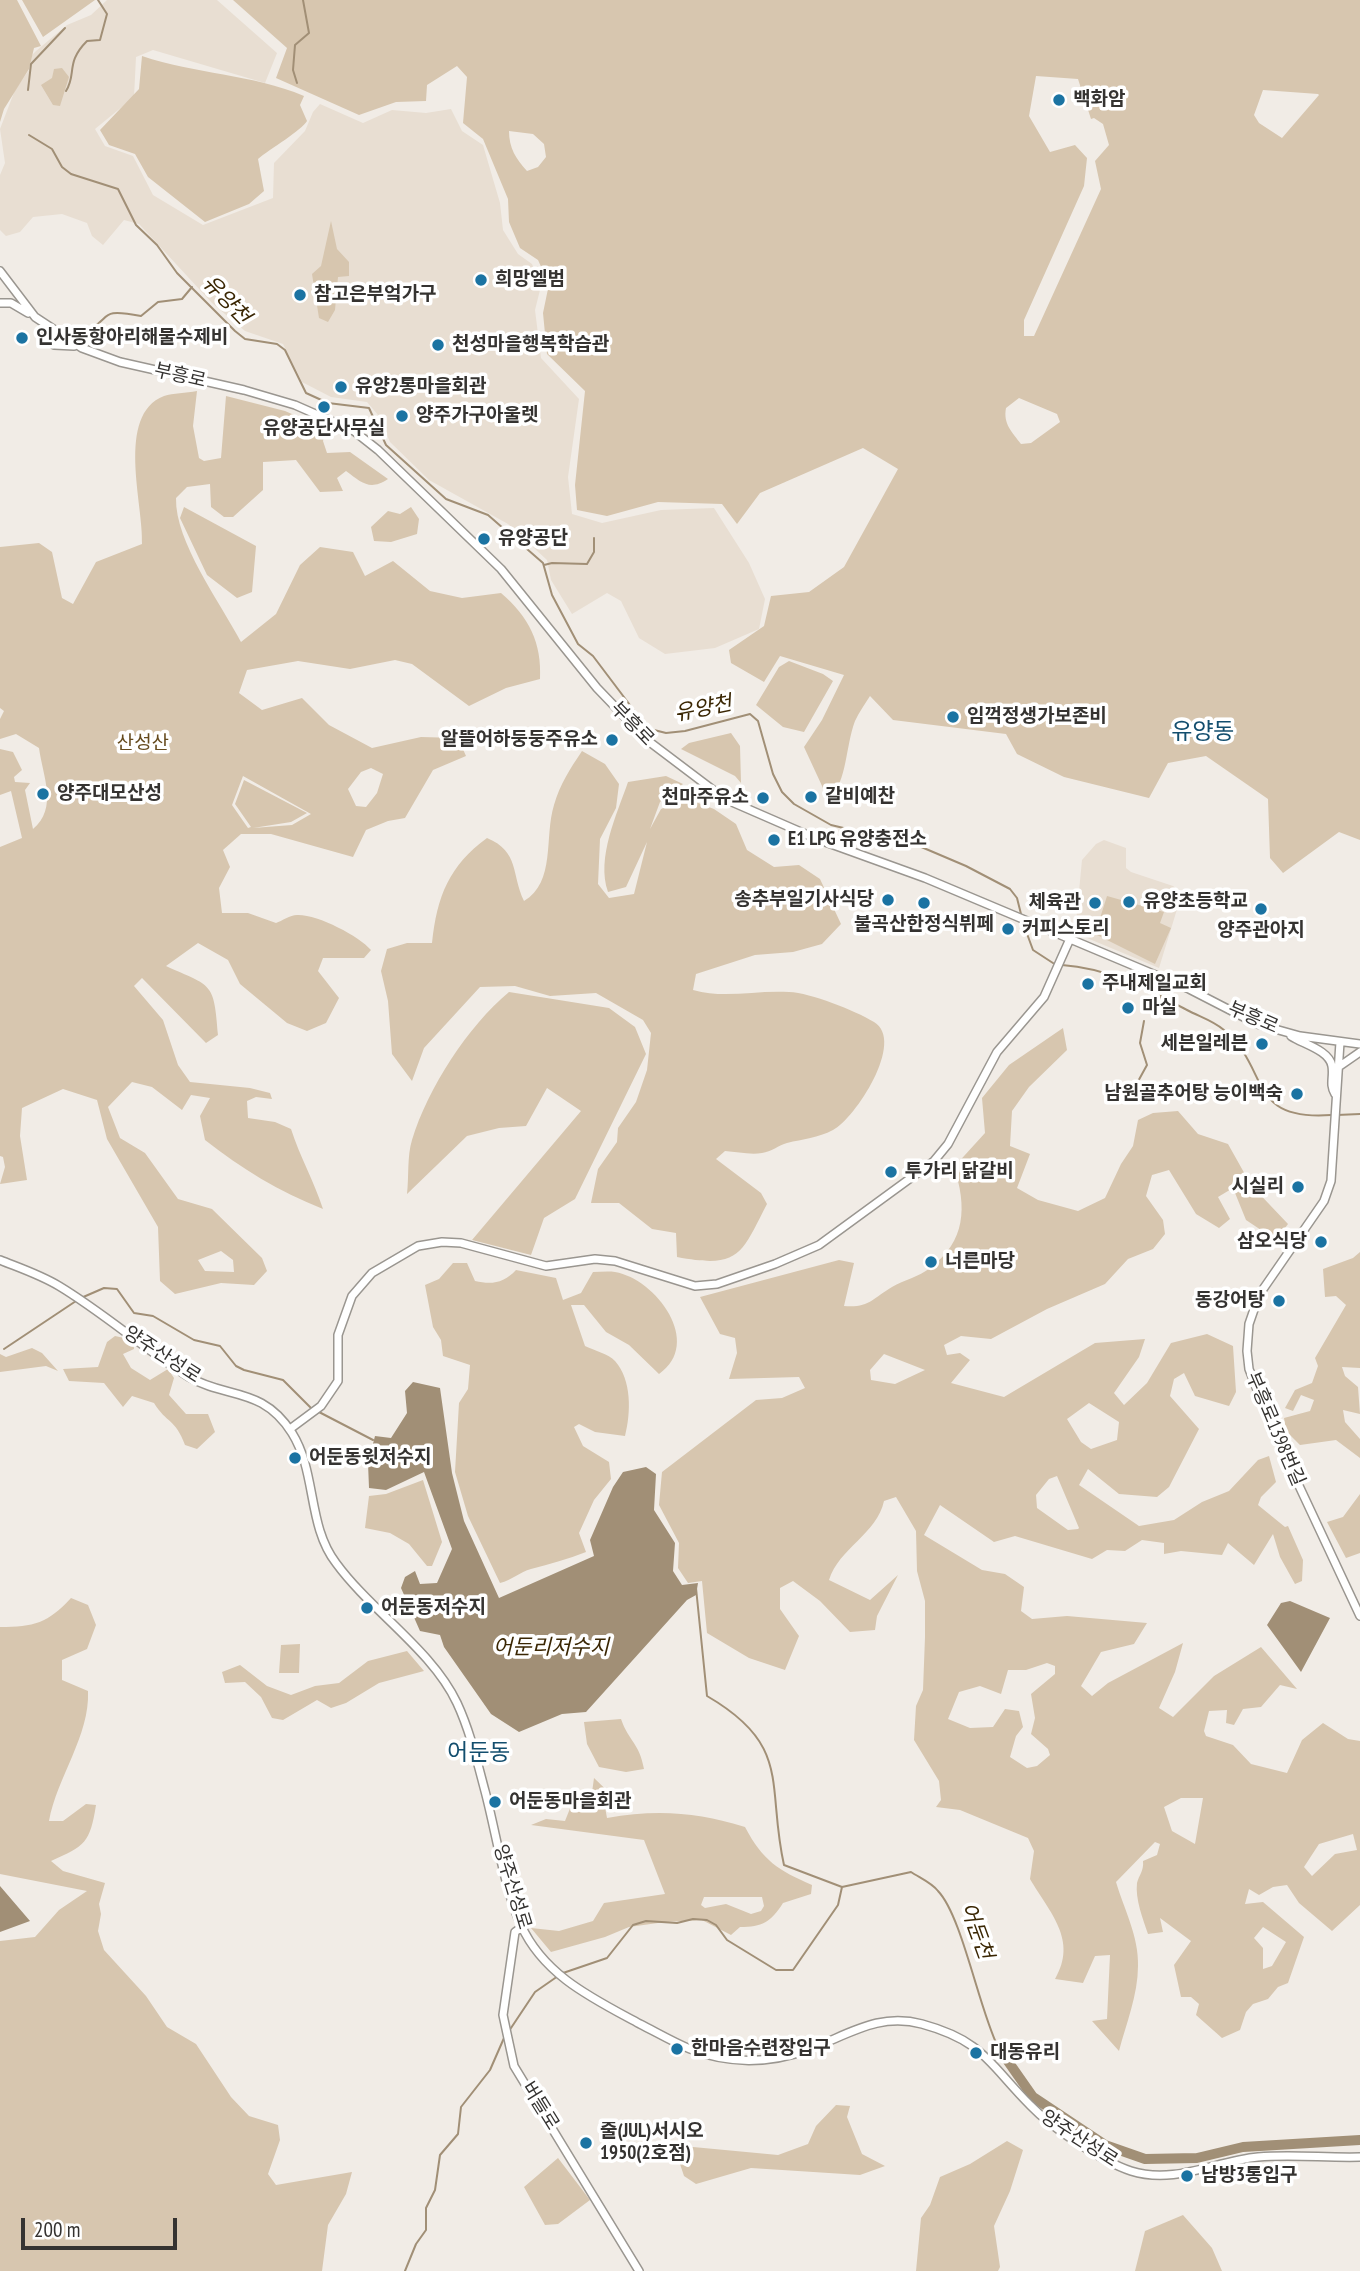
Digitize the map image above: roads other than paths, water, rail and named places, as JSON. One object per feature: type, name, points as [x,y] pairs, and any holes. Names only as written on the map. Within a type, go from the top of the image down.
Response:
[{"type":"street","name":"부흥로","points":[[0,271],[35,317],[82,348],[120,362],[244,390],[295,405],[354,431],[473,539],[531,603],[597,688],[647,740],[698,782],[724,799],[775,823],[925,878],[1069,941],[1189,989],[1238,1016],[1284,1032],[1360,1044]]},
{"type":"street","points":[[0,301],[15,294]]},
{"type":"street","points":[[0,301],[12,303],[35,317]]},
{"type":"street","points":[[54,345],[82,348]]},
{"type":"street","points":[[290,1429],[315,1411],[338,1381],[338,1335],[347,1303],[372,1273],[418,1246],[442,1242],[461,1243],[546,1266],[595,1259],[615,1261],[695,1286],[736,1278],[819,1245],[934,1161],[948,1144],[997,1052],[1044,998],[1069,941]]},
{"type":"street","points":[[1284,1032],[1328,1056],[1332,1067],[1331,1087],[1335,1095]]},
{"type":"street","name":"부흥로1398번길","points":[[1340,1042],[1334,1107],[1334,1167],[1326,1197],[1259,1295],[1249,1324],[1247,1350],[1249,1369],[1271,1426],[1360,1616]]},
{"type":"street","points":[[1337,1068],[1360,1052]]},
{"type":"street","name":"양주산성로","points":[[0,1260],[47,1280],[75,1297],[192,1379],[238,1392],[267,1407],[290,1429],[303,1458],[320,1537],[330,1555],[356,1589],[440,1676],[456,1700],[475,1752],[518,1929],[554,1970],[578,1991],[686,2048],[724,2059],[748,2061],[783,2057],[885,2020],[907,2020],[934,2028],[981,2050],[1027,2102],[1049,2121],[1119,2166],[1144,2174],[1177,2175],[1229,2161],[1263,2157],[1360,2157]]},
{"type":"street","points":[[267,1407],[289,1421],[300,1421]]},
{"type":"street","points":[[300,1421],[298,1433],[305,1453],[303,1458]]},
{"type":"street","name":"버들로","points":[[518,1929],[503,2015],[514,2066],[639,2271]]},
{"type":"street","points":[[512,1952],[523,1944],[533,1946]]},
{"type":"water","name":"어둔리저수지","points":[[413,1382],[440,1388],[452,1473],[464,1521],[499,1598],[594,1556],[590,1540],[613,1487],[623,1472],[646,1467],[656,1474],[654,1510],[675,1543],[673,1571],[682,1585],[698,1583],[696,1595],[687,1600],[586,1712],[562,1714],[519,1732],[491,1714],[444,1647],[440,1635],[420,1631],[401,1588],[405,1577],[415,1571],[420,1584],[437,1583],[452,1549],[424,1472],[386,1490],[369,1488],[368,1463],[375,1436],[391,1438],[407,1413],[405,1391]]},
{"type":"water","points":[[1290,1601],[1330,1618],[1301,1672],[1267,1625],[1281,1603]]},
{"type":"water","points":[[0,1886],[30,1921],[0,1932]]},
{"type":"waterway","name":"유양천","points":[[66,91],[80,49],[87,41],[100,40],[107,14],[98,0]]},
{"type":"waterway","points":[[297,83],[293,70],[295,45],[309,33],[303,0]]},
{"type":"waterway","points":[[28,90],[31,64],[65,28]]},
{"type":"waterway","name":"유양천","points":[[29,135],[52,149],[62,167],[71,174],[118,189],[136,225],[157,245],[177,273],[235,331],[245,339],[277,344],[285,350],[306,393],[328,403],[369,408],[386,445],[446,499],[488,515],[543,563],[552,595],[578,644],[593,656],[639,717],[654,730],[666,733],[685,731],[750,714],[758,721],[773,774],[782,792],[794,804],[831,825],[919,846],[966,866],[1010,889],[1017,898],[1021,914]]},
{"type":"waterway","points":[[81,333],[110,314],[141,316],[158,302],[182,299],[192,287]]},
{"type":"waterway","points":[[544,565],[587,564],[594,552],[594,538]]},
{"type":"waterway","name":"유양천","points":[[1023,923],[1033,950],[1056,965]]},
{"type":"waterway","name":"유양천","points":[[1062,965],[1095,970],[1127,981],[1215,1024],[1239,1045],[1263,1090],[1272,1101],[1285,1110],[1304,1115],[1331,1115]]},
{"type":"waterway","points":[[1156,1003],[1161,996]]},
{"type":"waterway","points":[[1136,1085],[1147,1065],[1140,1043],[1144,1021]]},
{"type":"waterway","name":"유양천","points":[[1337,1115],[1360,1114]]},
{"type":"waterway","points":[[81,1298],[104,1288],[117,1289],[134,1313],[153,1316],[194,1340],[220,1346],[236,1366],[283,1380],[311,1408]]},
{"type":"waterway","points":[[4,1349],[76,1301]]},
{"type":"waterway","points":[[319,1412],[373,1440]]},
{"type":"waterway","name":"어둔천","points":[[696,1588],[707,1696],[734,1714],[753,1732],[764,1750],[771,1769],[784,1865],[842,1887],[911,1872],[933,1886],[947,1903],[955,1921],[998,2047]]},
{"type":"waterway","points":[[563,1973],[607,1958],[633,1925],[646,1921],[677,1923],[693,1919],[707,1920],[716,1925],[727,1940],[776,1970],[793,1970],[838,1905],[842,1887]]},
{"type":"waterway","points":[[509,2031],[535,1992],[558,1976]]},
{"type":"waterway","points":[[405,2271],[416,2244],[426,2230],[426,2208],[435,2190],[440,2155],[458,2134],[461,2107],[490,2070],[504,2038]]},
{"type":"waterway","name":"어둔천","points":[[998,2047],[1033,2097],[1105,2145],[1145,2159],[1197,2158],[1243,2147],[1360,2140]]},
{"type":"place","name":"백화암","points":[[1059,100]]},
{"type":"place","name":"희망엘범","points":[[481,280]]},
{"type":"place","name":"참고은부엌가구","points":[[300,295]]},
{"type":"place","name":"인사동항아리해물수제비","points":[[22,338]]},
{"type":"place","name":"천성마을행복학습관","points":[[438,345]]},
{"type":"place","name":"유양2통마을회관","points":[[341,387]]},
{"type":"place","name":"유양공단사무실","points":[[324,407]]},
{"type":"place","name":"양주가구아울렛","points":[[402,416]]},
{"type":"place","name":"유양공단","points":[[484,539]]},
{"type":"place","name":"임꺽정생가보존비","points":[[953,717]]},
{"type":"place","name":"알뜰어하둥둥주유소","points":[[612,740]]},
{"type":"place","name":"양주대모산성","points":[[43,794]]},
{"type":"place","name":"갈비예찬","points":[[811,797]]},
{"type":"place","name":"천마주유소","points":[[763,798]]},
{"type":"place","name":"E1 LPG 유양충전소","points":[[774,840]]},
{"type":"place","name":"송추부일기사식당","points":[[888,900]]},
{"type":"place","name":"유양초등학교","points":[[1129,902]]},
{"type":"place","name":"불곡산한정식뷔페","points":[[924,903]]},
{"type":"place","name":"체육관","points":[[1095,903]]},
{"type":"place","name":"양주관아지","points":[[1261,909]]},
{"type":"place","name":"커피스토리","points":[[1008,929]]},
{"type":"place","name":"주내제일교회","points":[[1088,984]]},
{"type":"place","name":"마실","points":[[1128,1008]]},
{"type":"place","name":"세븐일레븐","points":[[1262,1044]]},
{"type":"place","name":"남원골추어탕 능이백숙","points":[[1297,1094]]},
{"type":"place","name":"투가리 닭갈비","points":[[891,1172]]},
{"type":"place","name":"시실리","points":[[1298,1187]]},
{"type":"place","name":"삼오식당","points":[[1321,1242]]},
{"type":"place","name":"너른마당","points":[[931,1262]]},
{"type":"place","name":"동강어탕","points":[[1279,1301]]},
{"type":"place","name":"어둔동윗저수지","points":[[295,1458]]},
{"type":"place","name":"어둔동저수지","points":[[367,1608]]},
{"type":"place","name":"어둔동마을회관","points":[[495,1802]]},
{"type":"place","name":"한마음수련장입구","points":[[677,2049]]},
{"type":"place","name":"대동유리","points":[[976,2053]]},
{"type":"place","name":"줄(JUL)서시오 1950(2호점)","points":[[586,2143]]},
{"type":"place","name":"남방3통입구","points":[[1187,2176]]},
{"type":"district","name":"유양동","points":[[1203,732]]},
{"type":"district","name":"어둔동","points":[[479,1753]]},
{"type":"park label","name":"산성산","points":[[143,744]]}]
